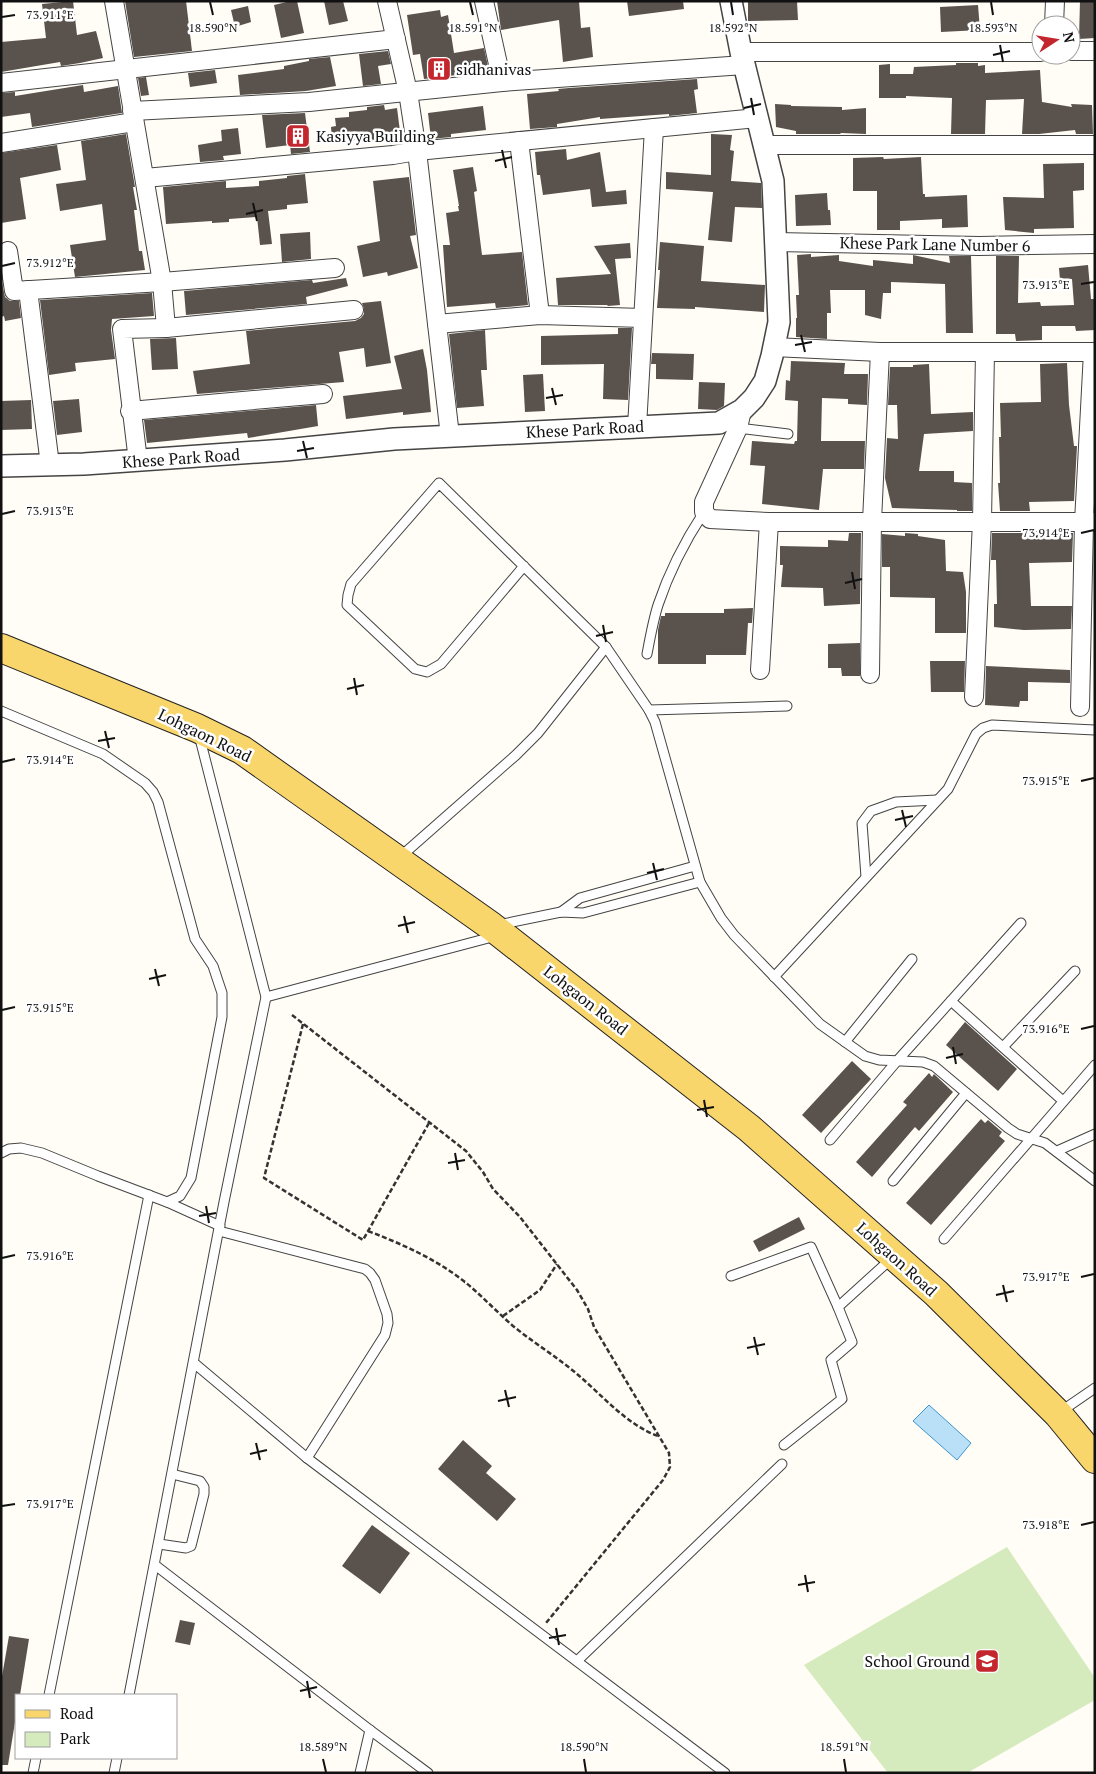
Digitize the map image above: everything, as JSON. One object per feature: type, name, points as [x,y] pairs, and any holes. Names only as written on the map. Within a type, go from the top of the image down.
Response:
[{"type":"main road","name":"Lohgaon Road","points":[[1,648],[197,728],[242,750],[496,931],[749,1128],[936,1293],[1058,1414],[1095,1459]]},
{"type":"street","points":[[114,1],[162,282],[166,328]]},
{"type":"street","points":[[387,1],[408,92],[417,151],[450,436]]},
{"type":"street","points":[[484,1],[502,82]]},
{"type":"street","name":"Khese Park Road","points":[[1,466],[138,461],[285,450],[394,439],[718,423],[740,419],[765,382],[778,322],[773,181],[731,1]]},
{"type":"street","points":[[1054,15],[1055,1]]},
{"type":"street","points":[[1,83],[396,39]]},
{"type":"street","points":[[1081,52],[1095,51]]},
{"type":"street","points":[[1,143],[133,117],[308,102],[743,58],[1031,52]]},
{"type":"street","points":[[145,178],[757,118]]},
{"type":"street","points":[[637,427],[654,128]]},
{"type":"street","points":[[519,141],[540,315]]},
{"type":"street","points":[[764,145],[1095,145]]},
{"type":"street","name":"Khese Park Lane Number 6","points":[[776,242],[979,246],[1095,244]]},
{"type":"street","points":[[8,251],[14,291],[162,282],[335,268]]},
{"type":"street","points":[[28,290],[50,465]]},
{"type":"street","points":[[138,461],[130,411],[122,329],[166,328],[354,310]]},
{"type":"street","points":[[437,324],[540,315],[643,318]]},
{"type":"street","points":[[774,347],[880,352],[1094,352],[1089,522],[1080,707]]},
{"type":"street","points":[[870,674],[872,521],[880,352]]},
{"type":"street","points":[[974,697],[982,521],[985,352]]},
{"type":"street","points":[[130,411],[323,394]]},
{"type":"street","points":[[740,419],[704,502],[704,512],[710,519],[719,521],[769,522],[1089,522]]},
{"type":"street","points":[[760,670],[769,522]]},
{"type":"lane","points":[[740,419],[788,434]]},
{"type":"lane","points":[[524,566],[441,664],[427,672],[415,669],[348,605],[351,584],[439,482],[606,647],[649,710],[655,722],[700,882],[721,918],[734,935],[820,1024],[865,1056],[879,1060],[923,1062],[934,1066],[1008,1128],[1017,1134],[1045,1143],[1095,1181]]},
{"type":"lane","points":[[647,654],[657,607],[670,573],[690,532],[704,512]]},
{"type":"lane","points":[[397,860],[516,755],[538,733],[606,647]]},
{"type":"lane","points":[[649,710],[788,706]]},
{"type":"lane","points":[[1,711],[103,754],[145,783],[153,792],[158,802],[195,939],[213,966],[223,1002],[222,1017],[191,1178],[180,1196],[167,1202]]},
{"type":"lane","points":[[774,977],[948,789],[976,734],[983,728],[992,725],[1011,725],[1095,730]]},
{"type":"lane","points":[[129,1694],[219,1228],[266,997],[197,728]]},
{"type":"lane","points":[[866,878],[862,823],[871,811],[896,802],[937,800]]},
{"type":"lane","points":[[561,912],[580,898],[695,866]]},
{"type":"lane","points":[[266,997],[561,912],[583,913],[700,882]]},
{"type":"lane","points":[[830,1140],[897,1061],[1021,923]]},
{"type":"lane","points":[[845,1042],[912,959]]},
{"type":"lane","points":[[1003,1047],[1075,971]]},
{"type":"lane","points":[[951,1001],[1063,1101]]},
{"type":"lane","points":[[944,1239],[1095,1066]]},
{"type":"lane","points":[[894,1181],[966,1093]]},
{"type":"lane","points":[[1058,1151],[1095,1134]]},
{"type":"lane","points":[[1,1153],[15,1148],[34,1150],[167,1202],[219,1228],[364,1269],[370,1273],[375,1280],[387,1314],[388,1323],[385,1335],[307,1458]]},
{"type":"lane","points":[[49,1694],[150,1195]]},
{"type":"lane","points":[[731,1276],[811,1247],[852,1342],[831,1360],[842,1399],[784,1445]]},
{"type":"lane","points":[[838,1307],[894,1256]]},
{"type":"lane","points":[[194,1363],[307,1458],[725,1773]]},
{"type":"lane","points":[[1058,1414],[1095,1388]]},
{"type":"lane","points":[[577,1661],[782,1464]]},
{"type":"lane","points":[[159,1544],[186,1548],[191,1546],[204,1494],[204,1487],[200,1481],[172,1474]]},
{"type":"lane","points":[[155,1565],[428,1773]]},
{"type":"lane","points":[[360,1773],[370,1730]]},
{"type":"lane","points":[[33,1773],[36,1759]]},
{"type":"lane","points":[[114,1773],[117,1759]]},
{"type":"path","points":[[292,1015],[466,1151],[494,1189],[520,1217],[577,1290],[588,1310],[594,1327],[669,1453],[670,1467],[664,1480],[539,1632]]},
{"type":"path","points":[[303,1024],[264,1178],[363,1240],[429,1123]]},
{"type":"path","points":[[368,1231],[403,1244],[428,1257],[465,1282],[502,1316],[536,1344],[563,1362],[623,1415],[648,1432],[660,1436]]},
{"type":"path","points":[[502,1316],[540,1290],[557,1264]]},
{"type":"green space","points":[[1007,1547],[1095,1678],[1095,1700],[967,1773],[888,1773],[804,1665]]},
{"type":"water","points":[[929,1405],[971,1443],[957,1460],[913,1421]]},
{"type":"building","points":[[73,1],[77,35],[96,31],[103,58],[61,66],[60,62],[1,72],[1,42],[46,38],[42,4]]},
{"type":"building","points":[[125,1],[186,1],[192,51],[134,57]]},
{"type":"building","points":[[297,1],[304,33],[281,38],[274,5]]},
{"type":"building","points":[[324,1],[343,1],[348,21],[329,25]]},
{"type":"building","points":[[497,1],[579,1],[581,28],[590,27],[593,57],[563,62],[559,20],[501,30]]},
{"type":"building","points":[[627,1],[683,1],[684,9],[629,16]]},
{"type":"building","points":[[748,1],[797,1],[798,20],[748,21]]},
{"type":"building","points":[[1080,1],[1095,1],[1095,38],[1081,39]]},
{"type":"building","points":[[978,5],[980,30],[941,32],[940,7]]},
{"type":"building","points":[[248,6],[251,22],[235,27],[231,10]]},
{"type":"building","points":[[440,10],[441,17],[448,15],[454,53],[484,48],[489,71],[424,79],[420,54],[413,55],[407,15]]},
{"type":"building","points":[[388,51],[391,64],[378,66],[381,84],[363,86],[359,54]]},
{"type":"building","points":[[330,57],[336,86],[306,91],[240,95],[238,75],[284,69],[284,66],[309,61],[309,59]]},
{"type":"building","points":[[956,63],[978,63],[978,66],[985,65],[985,73],[1040,70],[1042,102],[1072,107],[1071,104],[1092,105],[1093,134],[1076,134],[1075,130],[1022,134],[1024,99],[986,100],[985,134],[951,134],[952,98],[906,96],[906,98],[879,98],[879,65],[890,64],[890,74],[913,74],[914,67],[956,65]]},
{"type":"building","points":[[215,70],[217,83],[190,87],[188,73]]},
{"type":"building","points":[[146,77],[149,95],[141,96],[138,78]]},
{"type":"building","points":[[697,79],[698,89],[694,90],[697,113],[600,119],[600,117],[557,124],[557,127],[530,129],[527,94],[559,91],[558,89],[569,88]]},
{"type":"building","points":[[83,85],[84,92],[118,86],[122,113],[32,127],[30,113],[1,117],[1,93],[15,92],[15,96]]},
{"type":"building","points":[[775,104],[842,107],[842,110],[866,108],[866,134],[796,134],[796,131],[776,127]]},
{"type":"building","points":[[384,105],[385,110],[397,108],[401,139],[371,142],[371,139],[332,141],[331,127],[336,126],[335,118],[349,117],[349,112],[367,110],[367,107]]},
{"type":"building","points":[[483,106],[486,130],[451,134],[451,137],[431,139],[428,113]]},
{"type":"building","points":[[305,113],[310,152],[291,154],[290,145],[266,148],[262,115]]},
{"type":"building","points":[[238,128],[241,154],[223,156],[224,160],[200,162],[198,145],[222,141],[221,130]]},
{"type":"building","points":[[126,134],[135,187],[133,187],[137,210],[134,210],[139,251],[142,251],[145,270],[75,277],[70,245],[106,240],[102,204],[60,211],[56,184],[86,180],[81,141]]},
{"type":"building","points":[[711,134],[732,135],[730,150],[734,151],[731,181],[761,183],[762,208],[735,207],[732,242],[708,240],[713,192],[666,189],[666,172],[711,175]]},
{"type":"building","points":[[57,145],[61,170],[20,178],[26,219],[1,223],[1,153]]},
{"type":"building","points":[[566,149],[567,160],[600,152],[606,192],[626,190],[627,204],[592,207],[590,189],[543,195],[540,175],[537,175],[535,152]]},
{"type":"building","points":[[883,157],[884,159],[921,157],[923,194],[925,194],[925,197],[967,195],[968,227],[942,228],[942,219],[900,221],[900,230],[877,230],[877,191],[853,191],[853,158]]},
{"type":"building","points":[[1084,163],[1084,190],[1073,191],[1074,228],[1034,229],[1034,233],[1005,230],[1003,197],[1044,198],[1043,164]]},
{"type":"building","points":[[473,167],[477,191],[474,192],[482,255],[522,252],[528,305],[496,308],[495,303],[447,307],[443,245],[450,245],[446,213],[459,211],[453,170]]},
{"type":"building","points":[[305,174],[308,203],[287,205],[287,209],[268,211],[272,244],[260,245],[257,217],[229,219],[229,222],[212,223],[212,221],[166,224],[163,187],[226,181],[226,188],[259,186],[259,181]]},
{"type":"building","points":[[409,177],[416,235],[410,236],[418,268],[388,276],[387,272],[363,277],[357,246],[380,241],[373,181]]},
{"type":"building","points":[[827,193],[831,225],[796,226],[795,195]]},
{"type":"building","points":[[310,232],[311,259],[282,262],[280,234]]},
{"type":"building","points":[[660,242],[704,246],[701,281],[765,285],[764,312],[695,307],[695,309],[657,308]]},
{"type":"building","points":[[630,243],[631,258],[615,259],[620,305],[558,305],[556,278],[611,274],[594,246]]},
{"type":"building","points":[[811,254],[811,257],[839,255],[839,261],[873,266],[873,260],[913,264],[913,255],[950,263],[949,256],[971,256],[973,333],[946,333],[945,284],[891,282],[891,293],[883,293],[881,319],[865,315],[865,290],[830,290],[831,313],[827,313],[827,339],[796,337],[796,295],[799,295],[797,255]]},
{"type":"building","points":[[996,256],[1019,256],[1018,303],[1040,302],[1041,306],[1074,305],[1072,279],[1060,280],[1059,268],[1088,265],[1091,299],[1095,299],[1095,330],[1076,331],[1075,326],[1042,326],[1042,340],[1016,341],[1015,334],[996,334]]},
{"type":"building","points":[[1,278],[5,297],[10,301],[19,301],[21,318],[5,321],[4,316],[1,317]]},
{"type":"building","points":[[346,278],[348,286],[306,297],[307,304],[186,315],[184,291],[312,280],[313,283]]},
{"type":"building","points":[[152,293],[154,316],[112,319],[111,330],[115,359],[75,363],[76,371],[49,375],[40,300]]},
{"type":"building","points":[[381,301],[391,363],[366,367],[364,348],[339,352],[344,382],[197,394],[193,371],[250,364],[246,331],[355,321],[364,314],[362,303]]},
{"type":"building","points":[[618,328],[632,328],[628,400],[603,399],[604,364],[541,365],[541,336],[618,334]]},
{"type":"building","points":[[485,330],[487,370],[481,370],[484,406],[457,408],[449,334]]},
{"type":"building","points":[[176,338],[178,369],[152,370],[150,339]]},
{"type":"building","points":[[423,349],[431,412],[403,415],[403,412],[346,419],[343,396],[402,389],[394,356]]},
{"type":"building","points":[[652,353],[694,354],[693,380],[656,379],[656,364],[651,364]]},
{"type":"building","points":[[791,361],[845,363],[844,374],[868,374],[867,405],[848,404],[848,399],[822,398],[821,441],[865,441],[864,469],[823,469],[819,510],[762,504],[765,466],[750,465],[752,441],[794,444],[797,441],[798,401],[785,400],[786,380],[790,381]]},
{"type":"building","points":[[1067,363],[1069,405],[1074,446],[1077,446],[1074,501],[1029,502],[1030,511],[1000,511],[998,483],[1000,483],[1000,403],[1041,402],[1040,364]]},
{"type":"building","points":[[929,364],[931,414],[973,412],[973,431],[924,434],[919,471],[954,471],[954,482],[972,483],[972,511],[892,508],[885,478],[887,438],[898,439],[897,405],[888,405],[890,367],[913,367],[913,365]]},
{"type":"building","points":[[543,374],[545,411],[525,412],[523,375]]},
{"type":"building","points":[[699,382],[725,383],[724,406],[717,410],[698,409]]},
{"type":"building","points":[[79,399],[82,432],[57,435],[53,401]]},
{"type":"building","points":[[31,400],[32,429],[1,430],[1,401]]},
{"type":"building","points":[[316,405],[318,426],[248,438],[247,433],[147,443],[144,420]]},
{"type":"building","points":[[849,533],[861,533],[860,604],[824,606],[823,588],[781,587],[783,565],[780,565],[780,546],[828,547],[828,540],[848,541]]},
{"type":"building","points":[[905,533],[945,540],[946,571],[963,572],[966,592],[966,633],[935,633],[935,598],[890,597],[890,567],[882,567],[882,534],[905,536]]},
{"type":"building","points":[[992,533],[1073,533],[1072,562],[1029,563],[1031,606],[1072,606],[1071,629],[1024,630],[994,627],[994,604],[997,604],[996,560],[991,560]]},
{"type":"building","points":[[753,608],[752,623],[748,623],[746,655],[706,655],[706,664],[658,664],[658,630],[661,616],[665,616],[665,613],[724,613],[724,609]]},
{"type":"building","points":[[860,643],[860,676],[842,676],[841,668],[828,668],[828,644]]},
{"type":"building","points":[[930,661],[965,661],[964,692],[931,692]]},
{"type":"building","points":[[986,666],[1070,670],[1070,683],[1028,682],[1028,701],[1020,701],[1019,707],[985,705]]},
{"type":"building","points":[[965,1022],[1017,1069],[998,1091],[946,1045]]},
{"type":"building","points":[[852,1061],[871,1079],[821,1133],[802,1115]]},
{"type":"building","points":[[929,1073],[932,1077],[934,1074],[953,1092],[919,1131],[915,1127],[872,1177],[856,1162],[907,1105],[903,1102]]},
{"type":"building","points":[[981,1119],[985,1123],[988,1120],[1002,1132],[999,1136],[1005,1141],[931,1225],[906,1203]]},
{"type":"building","points":[[799,1217],[805,1229],[759,1252],[753,1241]]},
{"type":"building","points":[[463,1440],[492,1466],[486,1473],[516,1499],[497,1521],[438,1469]]},
{"type":"building","points":[[372,1525],[410,1553],[380,1594],[342,1566]]},
{"type":"building","points":[[180,1620],[195,1623],[190,1645],[175,1642]]},
{"type":"building","points":[[9,1636],[29,1639],[20,1694],[15,1694],[15,1722],[8,1765],[1,1765],[1,1682]]},
{"type":"place","name":"sidhanivas","points":[[439,69]]},
{"type":"place","name":"Kasiyya Building","points":[[298,136]]},
{"type":"place","name":"School Ground","points":[[987,1661]]}]
